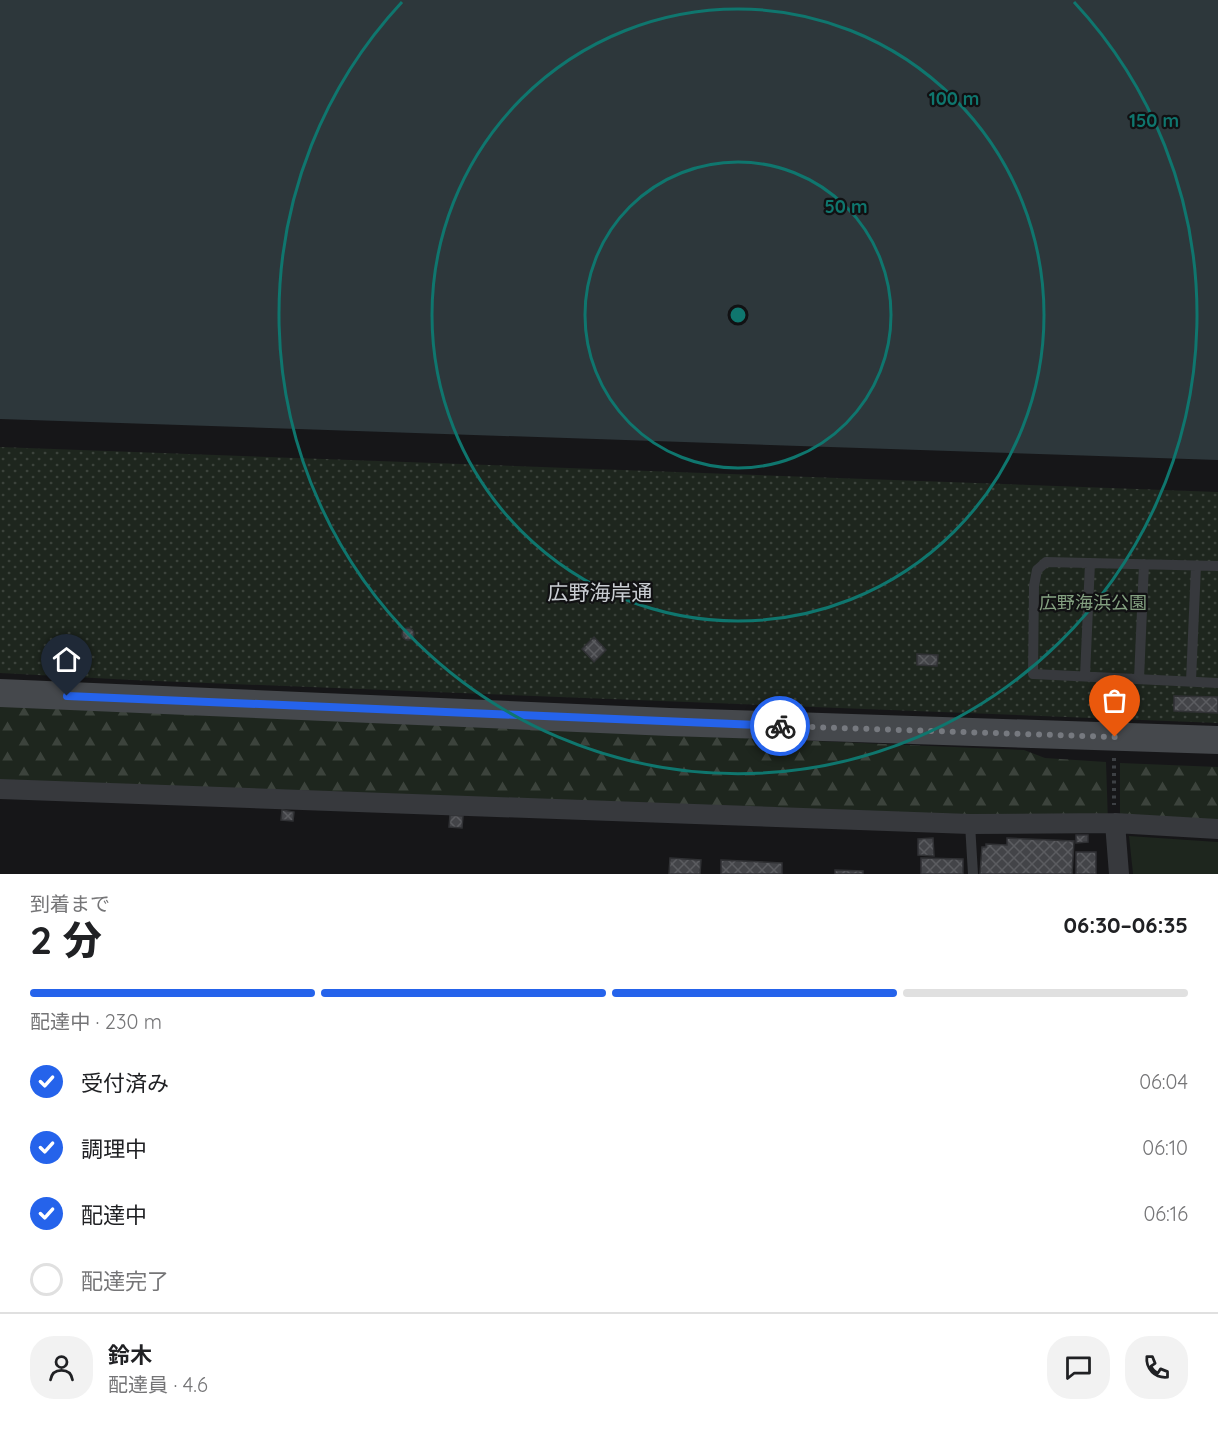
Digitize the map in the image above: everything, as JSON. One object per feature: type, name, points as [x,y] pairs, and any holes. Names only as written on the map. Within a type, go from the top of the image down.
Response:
[{"type":"street","points":[[0,693],[680,722],[1218,740]]},
{"type":"street","points":[[0,789],[970,824],[1115,824],[1218,829]]},
{"type":"street","points":[[1115,824],[1119,874]]},
{"type":"lane","points":[[1218,566],[1046,562],[1037,570],[1034,586],[1033,674],[1218,683]]},
{"type":"lane","points":[[1085,676],[1089,563]]},
{"type":"lane","points":[[1139,679],[1144,564]]},
{"type":"lane","points":[[1191,681],[1196,566]]},
{"type":"lane","points":[[970,824],[973,874]]},
{"type":"path","points":[[1114,748],[1115,824]]},
{"type":"green space","name":"広野海浜公園","points":[[0,447],[1218,492],[1218,723],[0,673]]},
{"type":"green space","points":[[0,706],[1024,750],[1045,758],[1106,762],[1108,823],[0,789]]},
{"type":"green space","points":[[1120,763],[1218,767],[1218,830],[1120,823]]},
{"type":"green space","points":[[1129,836],[1218,842],[1218,874],[1133,874]]},
{"type":"shaded area","points":[[0,0],[1218,0],[1218,460],[0,419]]},
{"type":"building","points":[[408,628],[414,634],[408,640],[402,634]]},
{"type":"building","points":[[594,637],[606,650],[594,662],[582,649]]},
{"type":"building","points":[[917,654],[938,655],[937,666],[917,665]]},
{"type":"building","points":[[1174,696],[1218,697],[1218,713],[1174,711]]},
{"type":"building","points":[[282,810],[294,812],[293,821],[281,820]]},
{"type":"building","points":[[450,815],[463,816],[462,828],[449,827]]},
{"type":"building","points":[[1076,835],[1088,835],[1088,842],[1076,843]]},
{"type":"building","points":[[933,838],[934,856],[918,855],[918,839]]},
{"type":"building","points":[[1007,838],[1074,841],[1072,874],[980,874],[982,847],[986,847],[986,844],[1007,845]]},
{"type":"building","points":[[1076,852],[1096,852],[1096,874],[1076,874]]},
{"type":"building","points":[[670,858],[701,860],[700,874],[669,874]]},
{"type":"building","points":[[921,858],[963,859],[963,874],[921,874]]},
{"type":"building","points":[[721,860],[782,863],[782,874],[721,874]]},
{"type":"building","points":[[835,870],[863,871],[863,874],[835,874]]},
{"type":"way so far","points":[[780,726],[1115,737]]},
{"type":"district","name":"広野海岸通","points":[[600,593]]},
{"type":"route","points":[[67,696],[780,726]]}]
